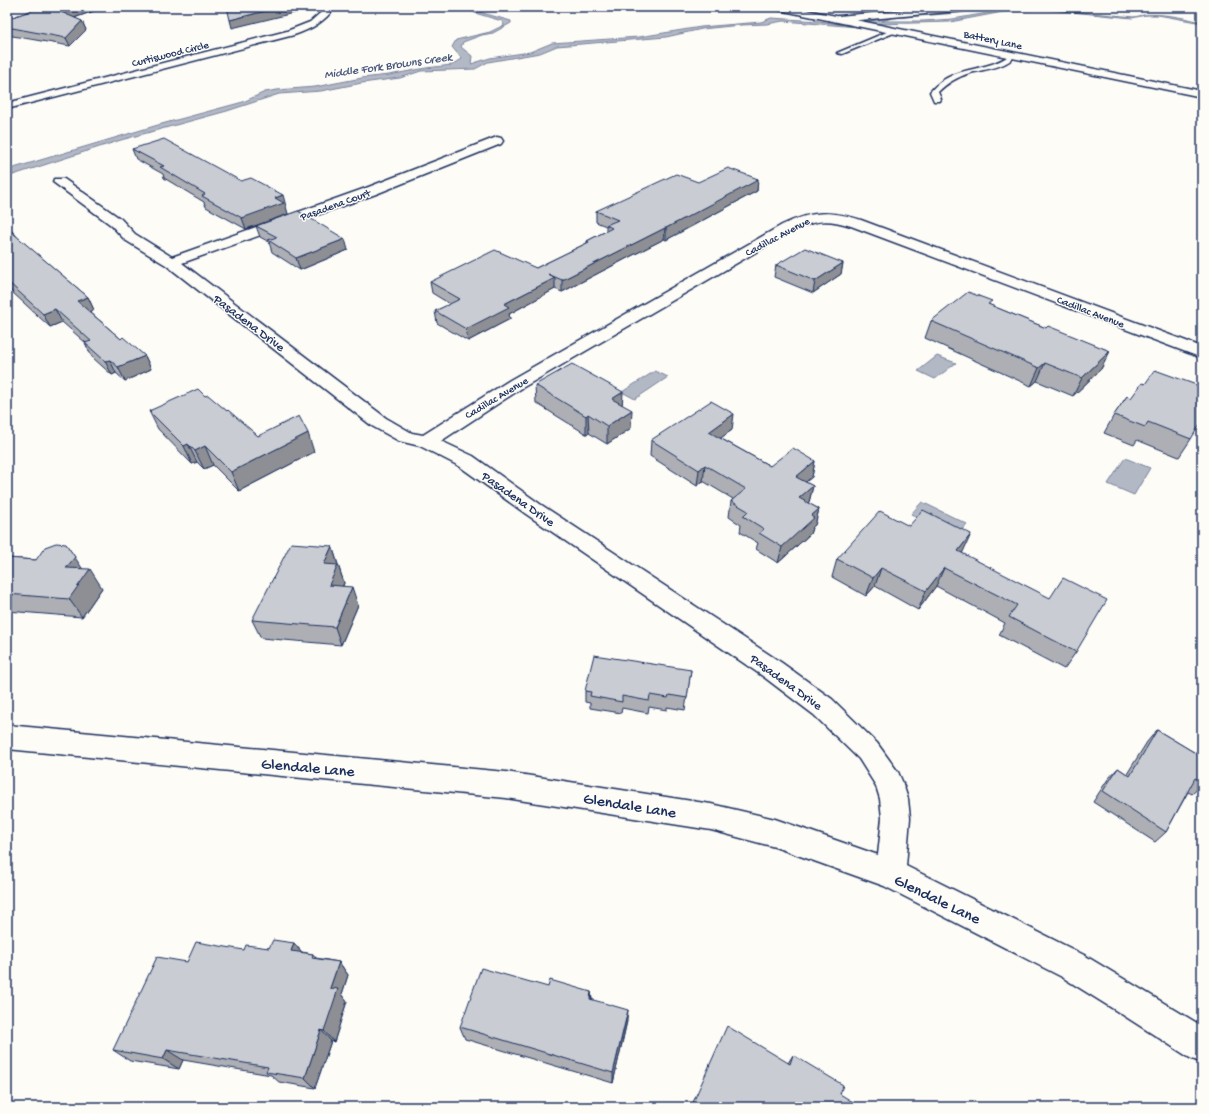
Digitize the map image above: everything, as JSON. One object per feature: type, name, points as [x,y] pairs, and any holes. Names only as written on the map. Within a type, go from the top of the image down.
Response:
[{"type":"street","name":"Curtiswood Circle","points":[[7,106],[275,38],[300,30],[315,23],[321,19],[331,7]]},
{"type":"street","name":"Battery Lane","points":[[779,7],[1202,94]]},
{"type":"street","points":[[838,19],[969,7]]},
{"type":"street","name":"Pasadena Court","points":[[171,262],[371,191],[498,141]]},
{"type":"street","name":"Pasadena Drive","points":[[59,182],[116,222],[130,237],[171,262],[380,422],[406,436],[426,442],[466,461],[552,522],[774,670],[823,707],[868,751],[888,781],[894,799],[896,818],[891,874]]},
{"type":"street","name":"Cadillac Avenue","points":[[426,442],[516,384],[787,228],[811,217],[821,215],[832,216],[856,223],[1202,353]]},
{"type":"street","name":"Glendale Lane","points":[[7,737],[506,785],[711,817],[775,833],[891,874],[1074,966],[1202,1046]]},
{"type":"lane","points":[[840,53],[894,31]]},
{"type":"lane","points":[[937,99],[934,92],[942,83],[961,74],[1009,60],[1014,55]]},
{"type":"shaded area","points":[[466,7],[472,7],[479,12],[511,21],[511,23],[493,33],[482,35],[463,42],[461,47],[472,56],[471,64],[490,58],[530,52],[552,43],[639,37],[701,27],[761,22],[771,18],[819,21],[858,27],[783,21],[767,24],[702,29],[666,37],[557,46],[540,53],[488,62],[475,69],[421,71],[400,78],[362,83],[321,91],[279,94],[227,111],[121,140],[7,177],[7,170],[158,125],[243,102],[265,92],[315,87],[362,78],[452,65],[462,59],[452,47],[456,40],[490,32],[504,25],[502,21],[475,13]]},
{"type":"shaded area","points":[[994,7],[958,13],[892,18],[882,21],[953,19],[999,11],[1040,8],[1134,17],[1144,15],[1132,18],[1041,9],[1003,12],[950,22],[877,24],[865,22],[885,18]]},
{"type":"shaded area","points":[[1158,15],[1185,18],[1202,23]]},
{"type":"shaded area","points":[[937,356],[956,363],[935,379],[918,371]]},
{"type":"shaded area","points":[[655,371],[668,377],[635,399],[622,392]]},
{"type":"shaded area","points":[[1125,458],[1150,468],[1134,495],[1108,484]]},
{"type":"shaded area","points":[[922,502],[967,524],[956,537],[911,514]]},
{"type":"building","points":[[38,7],[77,7],[61,12],[82,21],[66,38],[7,27],[7,19]]},
{"type":"building","points":[[227,7],[281,7],[230,20]]},
{"type":"building","points":[[164,139],[241,181],[251,178],[283,195],[275,198],[284,203],[242,218],[202,196],[205,194],[160,167],[164,166],[132,149]]},
{"type":"building","points":[[728,168],[758,180],[562,280],[548,274],[555,278],[504,304],[509,307],[466,329],[435,311],[460,299],[430,282],[495,250],[536,268],[589,242],[587,241],[612,228],[606,225],[618,220],[596,211],[676,174],[698,182]]},
{"type":"building","points":[[298,211],[345,239],[296,258],[268,240],[277,237],[256,226]]},
{"type":"building","points":[[7,227],[88,297],[77,301],[121,339],[123,337],[145,356],[118,367],[110,360],[105,361],[85,343],[91,341],[55,309],[43,314],[7,281]]},
{"type":"building","points":[[805,248],[843,263],[815,281],[776,265]]},
{"type":"building","points":[[968,292],[992,301],[988,304],[1046,328],[1048,326],[1110,351],[1082,378],[1045,363],[1039,368],[931,321]]},
{"type":"building","points":[[572,364],[623,392],[612,399],[632,410],[607,426],[588,414],[586,416],[535,385]]},
{"type":"building","points":[[1155,370],[1202,387],[1202,421],[1191,439],[1148,422],[1145,427],[1114,415],[1127,396],[1131,398],[1142,383],[1145,384]]},
{"type":"building","points":[[198,389],[205,396],[208,395],[227,411],[228,410],[258,436],[299,416],[308,433],[231,472],[205,446],[195,451],[188,444],[184,446],[149,411]]},
{"type":"building","points":[[711,401],[734,414],[709,432],[770,466],[793,448],[815,461],[796,477],[813,486],[799,498],[819,509],[811,516],[814,518],[782,547],[759,533],[764,529],[743,516],[748,511],[731,501],[746,489],[705,465],[699,470],[651,440]]},
{"type":"building","points":[[923,510],[971,534],[958,551],[1050,598],[1063,578],[1107,600],[1076,652],[1009,617],[1017,605],[944,568],[926,591],[881,568],[873,578],[837,559],[880,511],[909,526]]},
{"type":"building","points":[[56,543],[66,544],[75,557],[66,568],[90,569],[69,599],[7,594],[7,558],[36,560],[45,547]]},
{"type":"building","points":[[291,543],[332,546],[324,564],[338,565],[329,585],[352,587],[335,627],[252,620]]},
{"type":"building","points":[[594,655],[691,670],[687,698],[669,695],[668,698],[650,695],[649,701],[622,696],[622,702],[590,696],[591,692],[585,691]]},
{"type":"building","points":[[1157,730],[1202,757],[1202,782],[1195,778],[1166,832],[1103,791],[1118,768],[1130,776]]},
{"type":"building","points":[[273,940],[294,943],[291,951],[313,954],[312,958],[339,962],[330,988],[338,989],[324,1031],[321,1030],[305,1078],[266,1072],[268,1067],[167,1050],[163,1059],[113,1050],[157,957],[187,962],[196,942],[244,950],[246,945],[269,948]]},
{"type":"building","points":[[481,968],[548,987],[550,980],[591,992],[590,999],[628,1010],[613,1073],[460,1027]]},
{"type":"building","points":[[727,1026],[790,1064],[793,1055],[843,1085],[840,1094],[861,1107],[691,1107]]},
{"type":"water label","name":"Middle Fork Browns Creek","points":[[388,65]]}]
